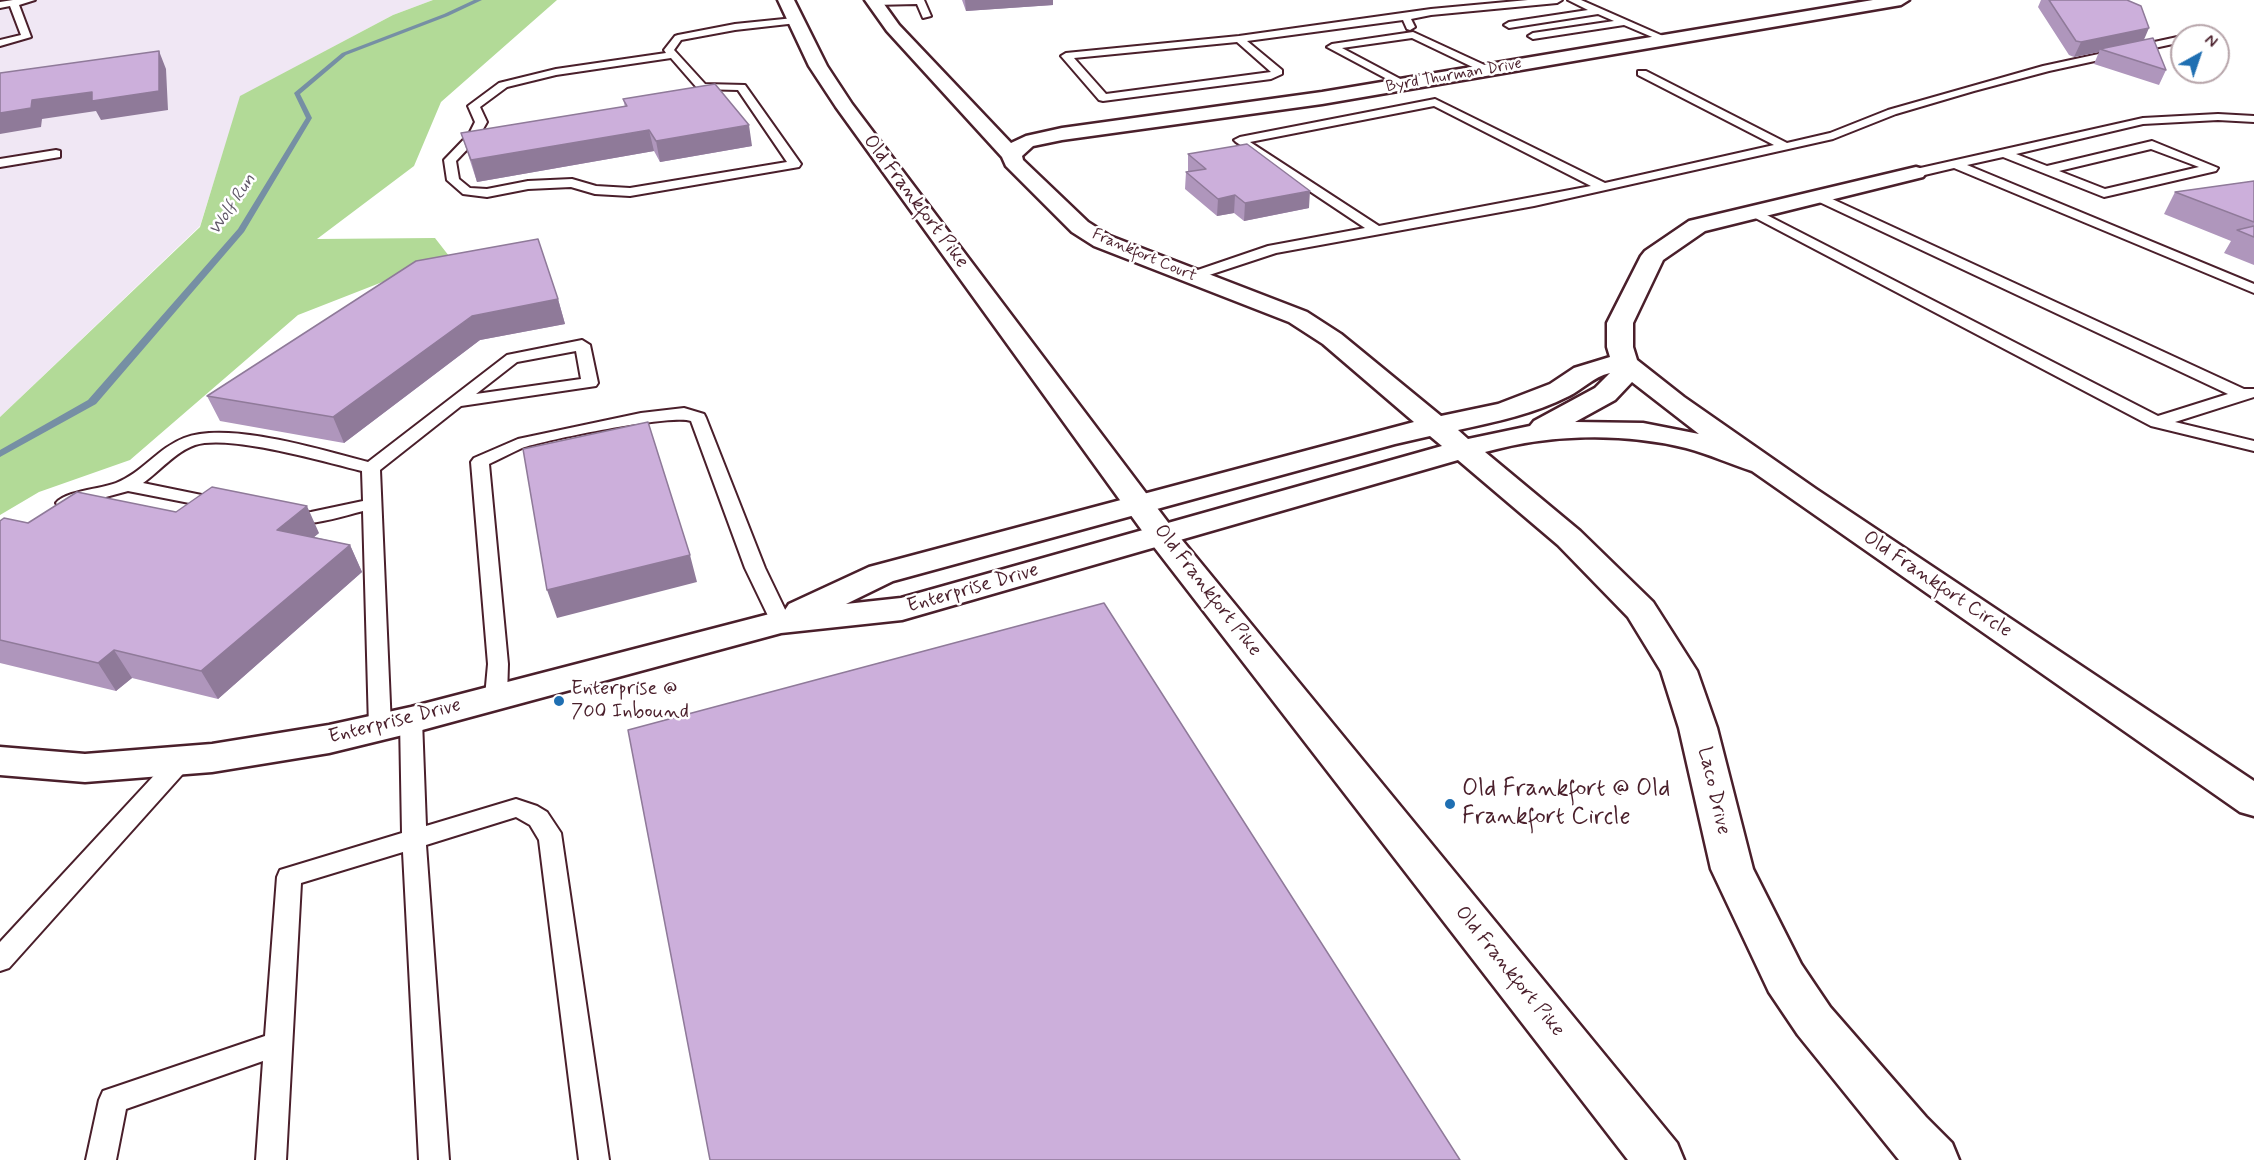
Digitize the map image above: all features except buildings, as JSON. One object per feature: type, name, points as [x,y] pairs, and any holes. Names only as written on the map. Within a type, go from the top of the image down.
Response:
[{"type":"street","name":"Byrd Thurman Drive","points":[[1012,156],[1014,150],[1022,144],[1062,134],[1402,84],[1901,0]]},
{"type":"street","name":"Frankfort Court","points":[[875,1],[893,28],[1012,156],[1013,162],[1080,227],[1102,241],[1130,253],[1298,317],[1332,339],[1451,438]]},
{"type":"street","name":"Old Frankfort Pike","points":[[790,10],[818,66],[844,107],[1151,520],[1659,1160]]},
{"type":"street","points":[[1528,434],[1553,424],[1605,394],[1622,378],[1624,363],[1620,347],[1620,323],[1653,256],[1697,226],[1916,173]]},
{"type":"street","points":[[1151,520],[1451,438],[1506,411],[1560,390],[1583,374],[1600,367],[1624,363]]},
{"type":"street","name":"Old Frankfort Circle","points":[[1624,363],[1666,397],[1762,465],[2254,801]]},
{"type":"street","points":[[1451,438],[1586,430],[1630,430],[1692,441],[1762,465]]},
{"type":"street","name":"Laco Drive","points":[[1451,438],[1569,538],[1641,610],[1679,671],[1698,728],[1732,869],[1785,978],[1814,1021],[1908,1134],[1934,1160]]},
{"type":"street","name":"Enterprise Drive","points":[[0,761],[85,768],[212,758],[329,739],[781,622],[902,609],[1151,520]]},
{"type":"lane","points":[[0,5],[30,0]]},
{"type":"lane","points":[[1504,0],[1515,5]]},
{"type":"lane","points":[[1239,39],[1278,72],[1271,76],[1103,98],[1066,56],[1239,39],[1431,12],[1557,0]]},
{"type":"lane","points":[[1573,0],[1667,40]]},
{"type":"lane","points":[[875,1],[920,1],[926,16]]},
{"type":"lane","points":[[0,43],[26,37],[14,3]]},
{"type":"lane","points":[[674,55],[556,72],[503,86],[474,106],[481,122],[474,136],[450,160],[453,180],[467,191],[487,193],[528,185],[572,183],[595,190],[630,192],[795,164],[741,87],[702,87],[674,55],[669,50],[678,38],[735,27],[790,10]]},
{"type":"lane","points":[[1509,26],[1599,11]]},
{"type":"lane","points":[[1406,16],[1413,35]]},
{"type":"lane","points":[[1533,36],[1625,22]]},
{"type":"lane","points":[[1402,84],[1332,47],[1413,35],[1487,70]]},
{"type":"lane","points":[[1191,277],[1274,249],[1604,187],[1833,136],[1892,112],[1970,89],[2047,68],[2170,42]]},
{"type":"lane","points":[[1642,73],[1786,147]]},
{"type":"lane","points":[[1376,230],[1240,140],[1436,102],[1604,187]]},
{"type":"lane","points":[[1916,173],[2142,121],[2218,117],[2254,119]]},
{"type":"lane","points":[[2004,153],[2046,170],[2104,193],[2212,168],[2152,145],[2046,170]]},
{"type":"lane","points":[[0,163],[56,154]]},
{"type":"lane","points":[[1955,164],[2254,289]]},
{"type":"lane","points":[[1817,196],[2249,393]]},
{"type":"lane","points":[[1750,212],[2157,422],[2254,446]]},
{"type":"lane","points":[[371,468],[455,402],[512,358],[582,345],[590,383],[455,402]]},
{"type":"lane","points":[[2157,422],[2249,393]]},
{"type":"lane","points":[[496,697],[498,664],[480,462],[518,444],[641,418],[684,413],[698,418],[755,568],[781,622]]},
{"type":"lane","points":[[46,515],[76,498],[126,485],[147,475],[171,453],[191,441],[210,436],[235,438],[371,468]]},
{"type":"lane","points":[[371,468],[372,504],[395,723],[414,839],[434,1160]]},
{"type":"lane","points":[[126,485],[241,508]]},
{"type":"lane","points":[[275,514],[311,518],[372,504]]},
{"type":"lane","points":[[0,960],[181,760]]},
{"type":"lane","points":[[271,1160],[289,877],[516,808],[533,812],[546,825],[551,840],[594,1160]]},
{"type":"lane","points":[[101,1160],[113,1100],[277,1044]]},
{"type":"shaded area","points":[[0,0],[433,0],[393,15],[241,96],[200,226],[0,417]]},
{"type":"green space","points":[[433,0],[557,0],[441,102],[414,166],[317,239],[435,238],[449,256],[298,315],[130,460],[39,492],[0,515],[0,417],[200,227],[240,96],[393,15]]},
{"type":"waterway","name":"Wolf Run","points":[[0,454],[92,402],[241,230],[309,118],[296,94],[344,54],[479,0]]},
{"type":"place","name":"Enterprise @ 700 Inbound","points":[[559,701]]},
{"type":"place","name":"Old Frankfort @ Old Frankfort Circle","points":[[1450,804]]}]
